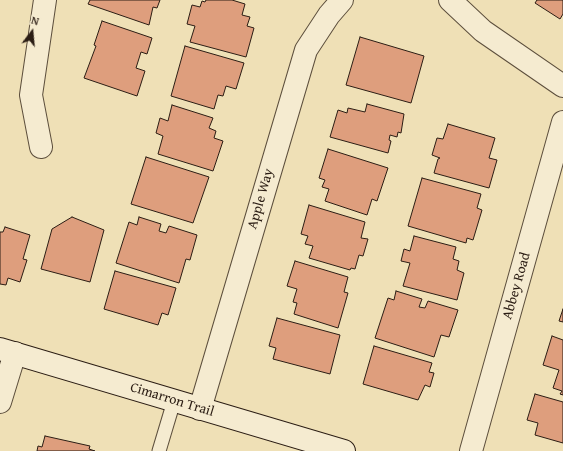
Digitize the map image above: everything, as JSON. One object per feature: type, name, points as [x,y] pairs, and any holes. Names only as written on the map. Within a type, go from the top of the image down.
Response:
[{"type":"street","points":[[41,147],[31,95],[45,0]]},
{"type":"street","name":"Apple Way","points":[[200,408],[306,50],[329,15],[342,0]]},
{"type":"street","points":[[450,0],[483,31],[563,86]]},
{"type":"street","name":"Abbey Road","points":[[472,451],[563,122]]},
{"type":"street","points":[[0,402],[7,351]]},
{"type":"street","name":"Cimarron Trail","points":[[7,351],[341,451]]},
{"type":"lane","points":[[159,451],[174,401]]},
{"type":"building","points":[[90,0],[160,0],[157,8],[153,7],[149,25],[88,4]]},
{"type":"building","points":[[206,0],[232,0],[245,4],[242,15],[250,17],[247,26],[254,28],[246,57],[190,42],[195,26],[187,24],[192,5],[200,7],[202,1],[205,2]]},
{"type":"building","points":[[537,0],[563,0],[563,14],[560,19],[535,3]]},
{"type":"building","points":[[102,21],[152,38],[147,54],[141,52],[136,68],[145,71],[137,96],[84,78],[96,46],[94,45]]},
{"type":"building","points":[[360,37],[424,56],[411,103],[346,85]]},
{"type":"building","points":[[185,46],[244,63],[236,89],[226,86],[223,96],[218,95],[214,109],[171,96]]},
{"type":"building","points":[[367,104],[404,114],[401,133],[398,132],[397,137],[390,135],[389,140],[391,141],[388,153],[330,137],[338,110],[347,113],[348,108],[365,112]]},
{"type":"building","points":[[172,105],[213,118],[209,128],[216,131],[214,138],[223,141],[213,171],[158,154],[163,136],[156,133],[160,118],[168,121]]},
{"type":"building","points":[[448,124],[495,138],[489,158],[497,160],[489,188],[434,173],[438,159],[440,158],[432,155],[437,138],[443,139]]},
{"type":"building","points":[[328,149],[388,168],[377,201],[372,199],[367,215],[325,201],[329,189],[322,187],[325,180],[319,178]]},
{"type":"building","points":[[146,157],[209,177],[193,223],[131,204]]},
{"type":"building","points":[[422,178],[481,194],[477,208],[482,210],[473,240],[467,238],[466,243],[408,226]]},
{"type":"building","points":[[309,205],[365,222],[361,238],[368,239],[363,256],[359,255],[355,269],[351,268],[350,270],[309,258],[313,246],[305,244],[308,236],[301,234]]},
{"type":"building","points":[[72,217],[104,230],[90,282],[41,269],[52,229]]},
{"type":"building","points":[[139,217],[161,224],[159,231],[166,233],[169,226],[197,235],[190,260],[186,259],[179,283],[116,263],[129,222],[137,225]]},
{"type":"building","points":[[5,227],[30,235],[23,259],[27,260],[20,282],[8,278],[6,285],[0,284],[0,232],[3,232]]},
{"type":"building","points":[[414,236],[456,247],[453,259],[459,261],[457,270],[464,273],[457,300],[403,286],[410,263],[401,261],[404,249],[410,251]]},
{"type":"building","points":[[295,261],[348,277],[344,292],[348,293],[338,328],[294,314],[297,303],[293,302],[297,289],[287,286]]},
{"type":"building","points":[[115,271],[176,288],[168,315],[162,313],[158,325],[104,309]]},
{"type":"building","points":[[396,291],[422,299],[419,307],[425,308],[428,301],[458,310],[449,337],[441,335],[434,357],[375,338],[388,298],[394,300]]},
{"type":"building","points":[[563,309],[563,322],[559,321]]},
{"type":"building","points":[[277,318],[340,335],[330,374],[273,359],[276,348],[269,346]]},
{"type":"building","points":[[552,336],[563,340],[563,395],[560,394],[562,391],[553,388],[559,370],[543,365]]},
{"type":"building","points":[[374,346],[432,363],[429,372],[434,373],[430,387],[425,385],[418,400],[363,384]]},
{"type":"building","points":[[535,394],[563,402],[563,443],[535,435],[538,423],[527,420]]},
{"type":"building","points":[[45,436],[90,446],[89,449],[95,451],[37,451],[38,446],[42,447]]}]
